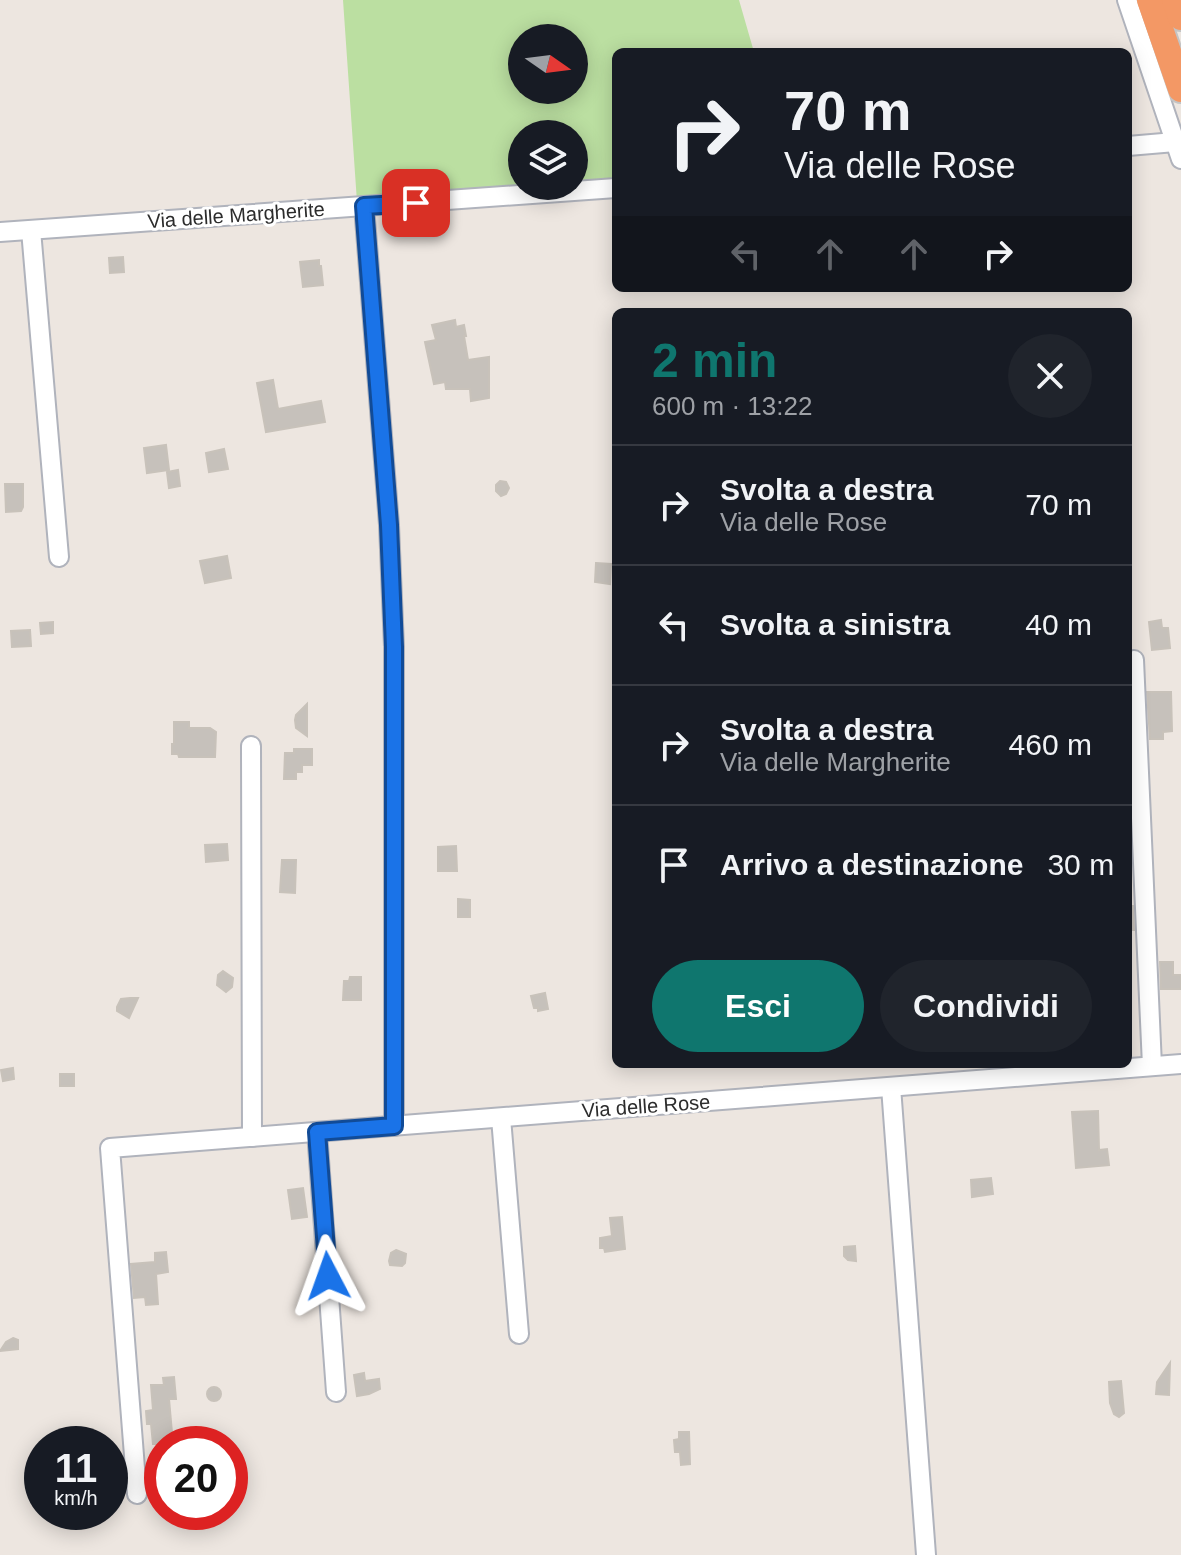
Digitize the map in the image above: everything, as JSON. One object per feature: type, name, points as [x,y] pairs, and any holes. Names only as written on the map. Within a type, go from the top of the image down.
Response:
[{"type":"highway","points":[[1150,0],[1181,89]]},
{"type":"highway","points":[[1175,0],[1181,17]]},
{"type":"street","points":[[1127,0],[1178,151],[1132,146]]},
{"type":"street","name":"Via delle Margherite","points":[[0,232],[612,188]]},
{"type":"street","points":[[364,206],[389,525],[394,647],[394,1126]]},
{"type":"street","points":[[31,230],[59,557]]},
{"type":"street","points":[[1134,660],[1152,1066]]},
{"type":"street","points":[[251,746],[252,1137]]},
{"type":"street","name":"Via delle Rose","points":[[1132,1067],[1181,1064]]},
{"type":"street","name":"Via delle Rose","points":[[137,1494],[110,1148],[891,1087],[1087,1068]]},
{"type":"street","points":[[891,1087],[926,1555]]},
{"type":"street","points":[[501,1118],[519,1334]]},
{"type":"street","points":[[317,1132],[336,1392]]},
{"type":"green space","points":[[343,0],[739,0],[753,48],[612,48],[612,182],[588,185],[588,120],[508,120],[508,187],[357,202]]},
{"type":"building","points":[[123,257],[124,272],[110,273],[109,258]]},
{"type":"building","points":[[319,260],[323,285],[303,287],[300,262]]},
{"type":"building","points":[[455,320],[456,327],[464,325],[468,360],[489,357],[489,398],[471,401],[470,389],[446,389],[445,382],[434,384],[425,342],[436,340],[432,325]]},
{"type":"building","points":[[273,380],[278,409],[321,401],[325,422],[266,432],[257,383]]},
{"type":"building","points":[[166,445],[169,470],[147,473],[144,448]]},
{"type":"building","points":[[224,449],[228,469],[209,472],[206,453]]},
{"type":"building","points":[[178,470],[180,486],[169,488],[167,472]]},
{"type":"building","points":[[500,481],[506,482],[509,488],[501,496],[496,491]]},
{"type":"building","points":[[5,484],[23,484],[21,511],[6,512]]},
{"type":"building","points":[[227,556],[231,578],[205,583],[200,561]]},
{"type":"building","points":[[596,563],[611,564],[610,584],[595,582]]},
{"type":"building","points":[[1161,620],[1162,628],[1168,628],[1170,648],[1152,650],[1149,622]]},
{"type":"building","points":[[53,622],[53,633],[41,634],[40,623]]},
{"type":"building","points":[[30,630],[31,646],[12,647],[11,631]]},
{"type":"building","points":[[1147,692],[1171,692],[1172,731],[1163,732],[1163,739],[1150,739]]},
{"type":"building","points":[[307,704],[307,736],[296,728],[295,720]]},
{"type":"building","points":[[174,722],[189,722],[189,728],[210,728],[216,732],[215,757],[179,757],[172,754]]},
{"type":"building","points":[[294,749],[312,749],[312,765],[302,765],[302,772],[296,772],[296,779],[284,779],[285,753],[294,753]]},
{"type":"building","points":[[227,844],[228,860],[206,862],[205,845]]},
{"type":"building","points":[[456,846],[457,871],[438,871],[438,847]]},
{"type":"building","points":[[282,860],[296,860],[295,893],[280,892]]},
{"type":"building","points":[[458,899],[470,900],[470,917],[458,917]]},
{"type":"building","points":[[1160,962],[1173,962],[1173,975],[1181,975],[1181,989],[1161,989]]},
{"type":"building","points":[[223,971],[233,978],[232,987],[226,992],[217,985],[218,975]]},
{"type":"building","points":[[350,977],[361,977],[361,1000],[343,1000],[344,981],[349,981]]},
{"type":"building","points":[[545,993],[548,1009],[538,1011],[531,996]]},
{"type":"building","points":[[138,998],[129,1018],[117,1011],[121,999]]},
{"type":"building","points":[[13,1068],[14,1079],[3,1081],[1,1070]]},
{"type":"building","points":[[60,1074],[74,1074],[74,1086],[60,1086]]},
{"type":"building","points":[[1098,1111],[1099,1150],[1107,1149],[1109,1165],[1076,1168],[1072,1112]]},
{"type":"building","points":[[991,1178],[993,1194],[972,1197],[971,1180]]},
{"type":"building","points":[[303,1188],[307,1217],[292,1219],[288,1190]]},
{"type":"building","points":[[622,1217],[625,1249],[605,1252],[604,1248],[600,1248],[600,1238],[612,1236],[610,1218]]},
{"type":"building","points":[[855,1246],[856,1261],[848,1260],[844,1256],[844,1247]]},
{"type":"building","points":[[396,1250],[406,1254],[402,1266],[390,1265],[391,1253]]},
{"type":"building","points":[[166,1252],[168,1272],[156,1274],[158,1304],[146,1305],[145,1297],[134,1298],[131,1264],[155,1262],[155,1253]]},
{"type":"building","points":[[13,1338],[18,1340],[18,1349],[0,1351],[6,1342]]},
{"type":"building","points":[[1170,1363],[1169,1395],[1156,1394],[1157,1382]]},
{"type":"building","points":[[364,1373],[365,1381],[379,1379],[380,1389],[357,1396],[354,1375]]},
{"type":"building","points":[[174,1377],[176,1399],[169,1399],[171,1426],[151,1426],[147,1424],[146,1411],[153,1410],[151,1385],[164,1385],[163,1378]]},
{"type":"building","points":[[1121,1381],[1124,1413],[1119,1417],[1114,1414],[1110,1403],[1109,1382]]},
{"type":"building","points":[[214,1387],[221,1394],[214,1401],[207,1394]]},
{"type":"building","points":[[679,1432],[689,1432],[690,1464],[681,1465],[680,1452],[675,1452],[674,1440],[679,1439]]},
{"type":"route","points":[[328,1276],[317,1132],[394,1126],[394,647],[389,525],[364,206],[416,203]]}]
